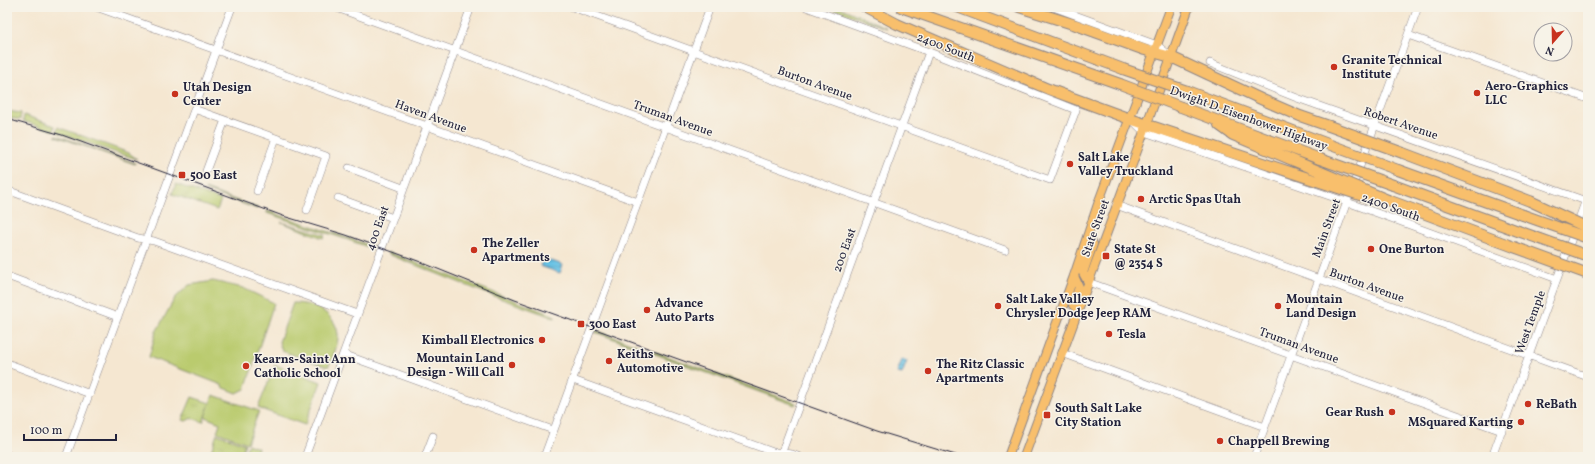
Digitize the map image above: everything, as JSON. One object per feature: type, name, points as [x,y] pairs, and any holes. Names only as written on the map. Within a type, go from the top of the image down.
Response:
[{"type":"highway","points":[[865,7],[897,24],[1048,89],[1130,119],[1146,128],[1319,177],[1588,274]]},
{"type":"highway","name":"Dwight D. Eisenhower Highway","points":[[901,7],[1181,106],[1588,256]]},
{"type":"highway","name":"Dwight D. Eisenhower Highway","points":[[957,7],[1398,170],[1588,238]]},
{"type":"highway","points":[[1019,7],[1156,49],[1270,103],[1530,201],[1588,228]]},
{"type":"highway","points":[[1210,117],[1233,135],[1319,177]]},
{"type":"main road","name":"State Street","points":[[1008,457],[1171,7]]},
{"type":"main road","name":"State Street","points":[[1024,457],[1146,128],[1189,7]]},
{"type":"main road","points":[[1088,236],[1093,244],[1083,273],[1088,282]]},
{"type":"main road","points":[[1074,276],[1079,287],[1073,305],[1078,310]]},
{"type":"main road","points":[[7,456],[11,457]]},
{"type":"street","name":"Haven Avenue","points":[[96,7],[113,10],[216,51],[638,202]]},
{"type":"street","points":[[66,457],[232,7]]},
{"type":"street","name":"Truman Avenue","points":[[334,7],[1004,250]]},
{"type":"street","name":"400 East","points":[[304,457],[471,7]]},
{"type":"street","name":"Burton Avenue","points":[[572,7],[1050,180]]},
{"type":"street","points":[[544,457],[710,7]]},
{"type":"street","name":"2400 South","points":[[806,7],[929,52],[1076,110],[1050,180]]},
{"type":"street","points":[[1053,7],[1156,49]]},
{"type":"street","name":"Main Street","points":[[1254,457],[1418,7]]},
{"type":"street","points":[[1408,34],[1588,99]]},
{"type":"street","name":"200 East","points":[[781,455],[929,52]]},
{"type":"street","name":"Robert Avenue","points":[[1210,63],[1297,98],[1576,199],[1587,198]]},
{"type":"street","points":[[194,109],[326,156],[307,210]]},
{"type":"street","points":[[206,171],[225,120]]},
{"type":"street","name":"2400 South","points":[[1146,128],[1557,279]]},
{"type":"street","points":[[256,191],[276,138]]},
{"type":"street","points":[[349,168],[404,188]]},
{"type":"street","points":[[7,190],[138,238],[154,241],[357,314]]},
{"type":"street","points":[[338,198],[393,218]]},
{"type":"street","name":"West Temple","points":[[1492,457],[1587,198]]},
{"type":"street","name":"Burton Avenue","points":[[1116,206],[1588,377]]},
{"type":"street","points":[[7,276],[118,317]]},
{"type":"street","name":"Truman Avenue","points":[[1088,282],[1292,354],[1502,431]]},
{"type":"street","points":[[1062,353],[1265,427]]},
{"type":"street","points":[[343,354],[553,430]]},
{"type":"street","points":[[7,363],[90,394]]},
{"type":"street","points":[[573,380],[781,455],[792,454],[800,457]]},
{"type":"street","points":[[425,457],[432,436]]},
{"type":"green space","points":[[827,7],[839,7],[887,28]]},
{"type":"green space","points":[[7,111],[21,113],[20,120],[7,117]]},
{"type":"green space","points":[[24,115],[55,126],[54,131],[23,121]]},
{"type":"green space","points":[[58,127],[129,153],[137,159],[57,132]]},
{"type":"green space","points":[[56,136],[135,163],[135,164]]},
{"type":"green space","points":[[176,184],[221,200],[217,210],[172,194]]},
{"type":"green space","points":[[205,189],[258,208],[257,209]]},
{"type":"green space","points":[[267,211],[375,247],[374,249],[267,213]]},
{"type":"green space","points":[[281,222],[325,235],[323,238]]},
{"type":"green space","points":[[388,252],[555,316],[555,318],[488,294],[388,254]]},
{"type":"green space","points":[[213,281],[243,288],[274,303],[245,389],[237,393],[222,387],[222,385],[149,357],[156,332],[175,298],[189,285]]},
{"type":"green space","points":[[293,303],[300,303],[322,310],[336,326],[338,338],[335,351],[328,367],[282,351],[279,342]]},
{"type":"green space","points":[[595,330],[796,403],[795,405],[595,332]]},
{"type":"green space","points":[[275,365],[321,382],[305,425],[258,408]]},
{"type":"green space","points":[[213,395],[259,411],[247,443],[217,432],[220,423],[205,417]]},
{"type":"green space","points":[[192,397],[210,403],[203,422],[192,418],[186,421],[182,420]]},
{"type":"green space","points":[[217,434],[245,444],[240,457],[228,452],[220,455],[211,451]]},
{"type":"green space","points":[[248,444],[258,448],[255,456],[245,452]]},
{"type":"water","points":[[543,258],[563,265],[560,273],[540,266]]},
{"type":"water","points":[[902,359],[907,361],[902,374],[897,373]]},
{"type":"tram line","points":[[7,119],[62,135],[283,216],[346,235],[418,261],[515,300],[877,431],[962,457]]},
{"type":"place","name":"Granite Technical Institute","points":[[1334,67]]},
{"type":"place","name":"Aero-Graphics LLC","points":[[1477,93]]},
{"type":"place","name":"Utah Design Center","points":[[175,94]]},
{"type":"place","name":"Salt Lake Valley Truckland","points":[[1070,164]]},
{"type":"place","name":"500 East","points":[[182,175]]},
{"type":"place","name":"Arctic Spas Utah","points":[[1141,199]]},
{"type":"place","name":"One Burton","points":[[1371,249]]},
{"type":"place","name":"The Zeller Apartments","points":[[474,250]]},
{"type":"place","name":"State St @ 2354 S","points":[[1106,256]]},
{"type":"place","name":"Salt Lake Valley Chrysler Dodge Jeep RAM","points":[[998,306]]},
{"type":"place","name":"Mountain Land Design","points":[[1278,306]]},
{"type":"place","name":"Advance Auto Parts","points":[[647,310]]},
{"type":"place","name":"300 East","points":[[581,324]]},
{"type":"place","name":"Tesla","points":[[1109,334]]},
{"type":"place","name":"Kimball Electronics","points":[[542,340]]},
{"type":"place","name":"Keiths Automotive","points":[[609,361]]},
{"type":"place","name":"Mountain Land Design - Will Call","points":[[512,365]]},
{"type":"place","name":"Kearns-Saint Ann Catholic School","points":[[246,366]]},
{"type":"place","name":"The Ritz Classic Apartments","points":[[928,371]]},
{"type":"place","name":"ReBath","points":[[1528,404]]},
{"type":"place","name":"Gear Rush","points":[[1392,412]]},
{"type":"place","name":"South Salt Lake City Station","points":[[1047,415]]},
{"type":"place","name":"MSquared Karting","points":[[1521,422]]},
{"type":"place","name":"Chappell Brewing","points":[[1220,441]]}]
